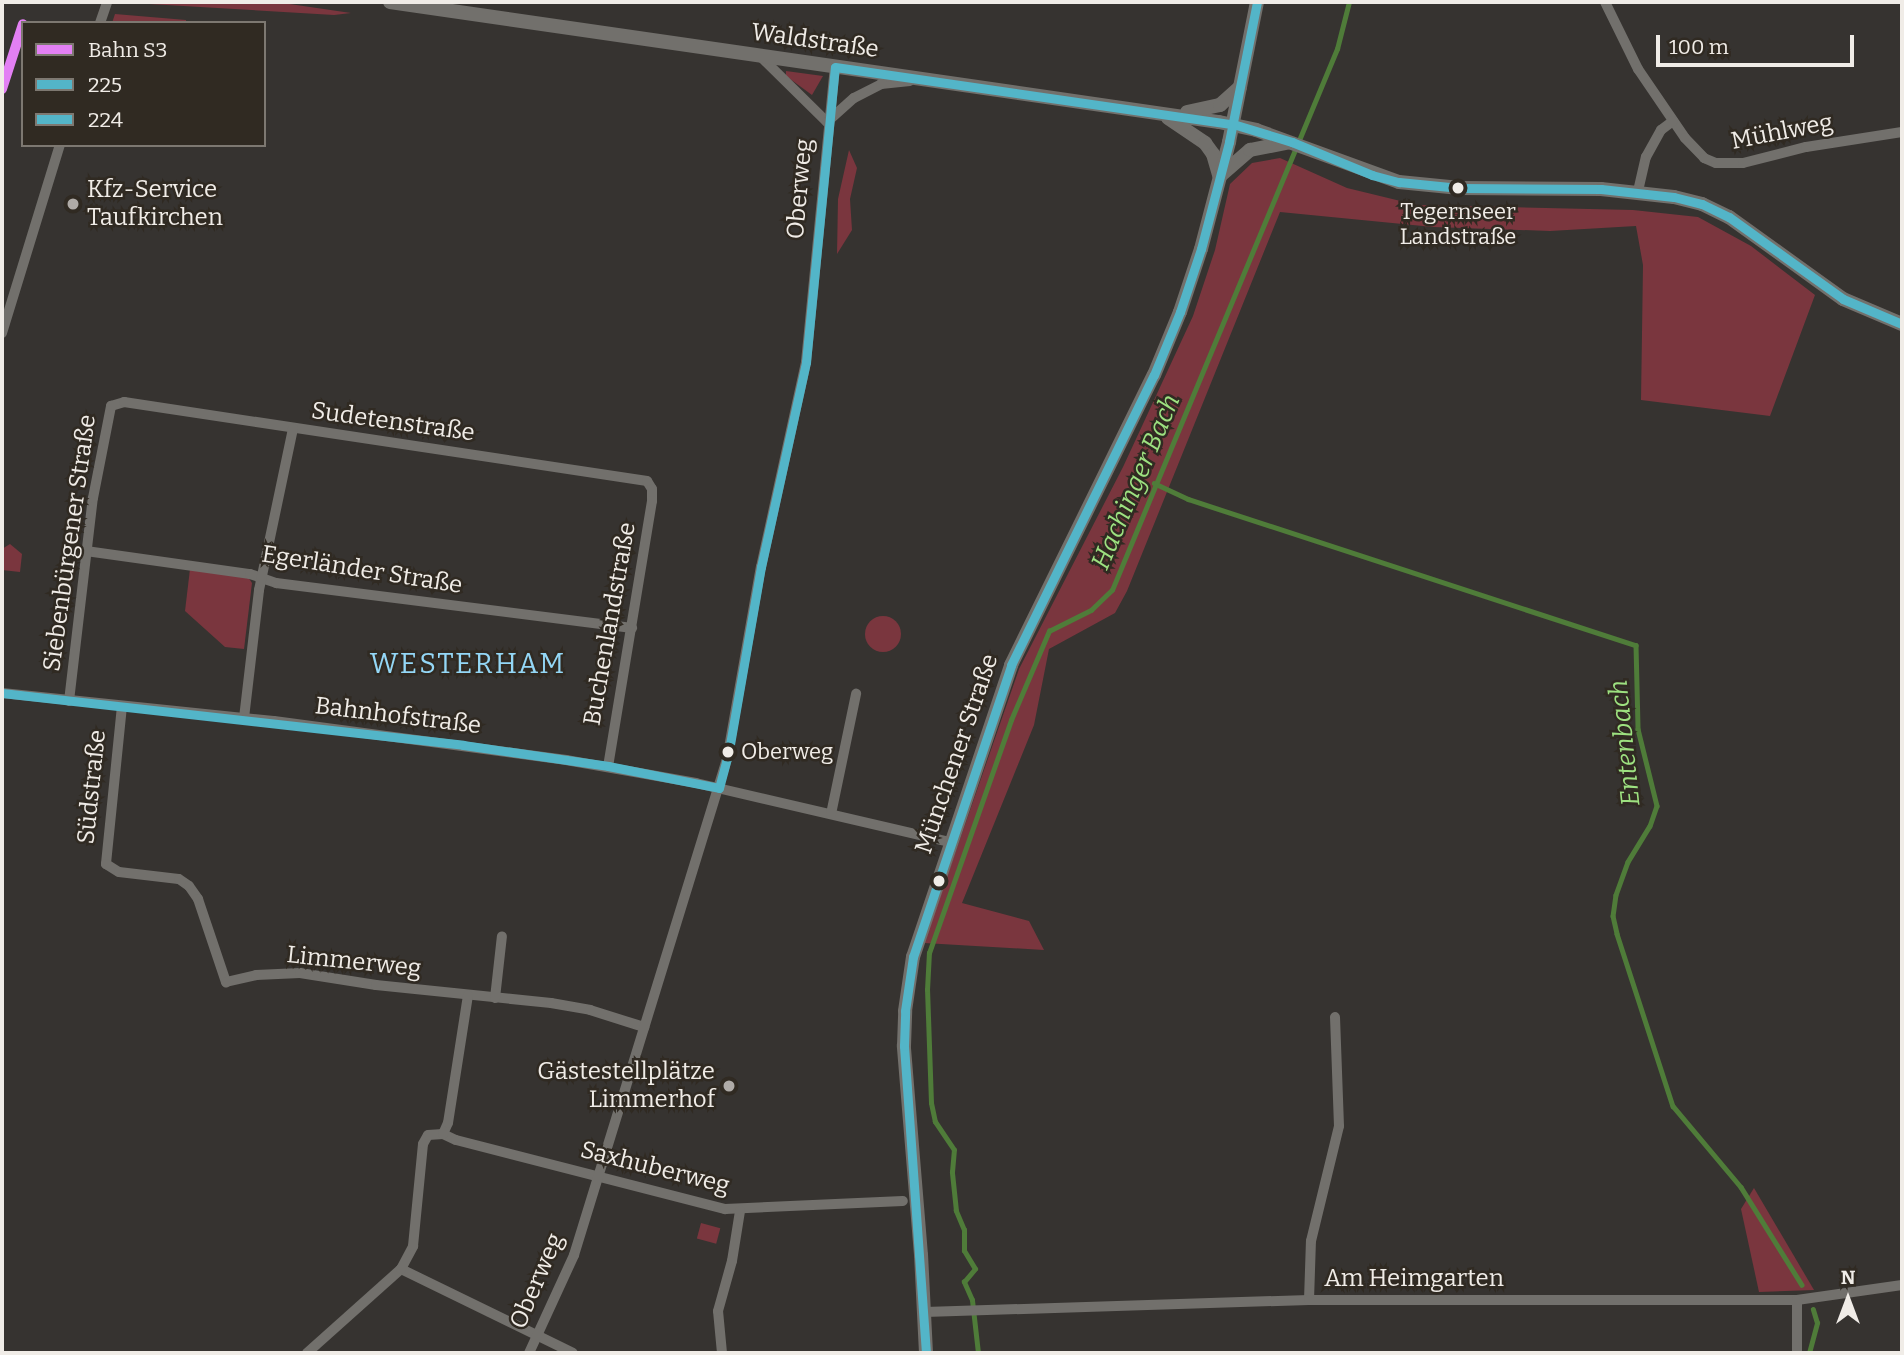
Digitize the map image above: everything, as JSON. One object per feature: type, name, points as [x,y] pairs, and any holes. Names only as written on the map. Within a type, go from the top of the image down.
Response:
[{"type":"main road","name":"Waldstraße","points":[[390,2],[1233,124]]},
{"type":"main road","name":"Münchener Straße","points":[[926,1353],[904,1046],[905,1011],[913,957],[1012,665],[1154,375],[1180,312],[1233,124],[1256,2]]},
{"type":"main road","points":[[1158,113],[1208,109],[1220,105],[1240,88]]},
{"type":"main road","points":[[1158,113],[1182,124],[1205,143],[1213,154],[1220,177],[1250,150],[1292,142]]},
{"type":"main road","points":[[1233,124],[1292,142],[1372,175],[1426,186],[1638,191],[1702,204],[1730,217],[1843,299],[1902,324]]},
{"type":"street","name":"Mühlweg","points":[[1605,2],[1628,52],[1673,121],[1704,158],[1725,164],[1902,132]]},
{"type":"street","points":[[101,21],[107,4]]},
{"type":"street","name":"Oberweg","points":[[761,57],[827,121]]},
{"type":"street","name":"Oberweg","points":[[528,1353],[574,1255],[729,750],[761,567],[806,362],[827,121],[835,67]]},
{"type":"street","name":"Oberweg","points":[[827,121],[854,98],[881,84],[923,80]]},
{"type":"street","points":[[1638,191],[1646,157],[1661,130],[1673,121]]},
{"type":"street","points":[[2,332],[59,147]]},
{"type":"street","name":"Sudetenstraße","points":[[124,402],[647,481],[652,489]]},
{"type":"street","name":"Siebenbürgener Straße","points":[[69,701],[86,551],[111,406],[124,402]]},
{"type":"street","points":[[244,718],[261,577],[293,429]]},
{"type":"street","name":"Buchenlandstraße","points":[[608,766],[652,489]]},
{"type":"street","name":"Egerländer Straße","points":[[86,551],[261,577],[276,583],[632,628]]},
{"type":"street","name":"Bahnhofstraße","points":[[2,693],[244,718],[608,766],[719,788],[950,842]]},
{"type":"street","points":[[831,814],[856,694]]},
{"type":"street","name":"Südstraße","points":[[111,870],[106,864],[106,853],[122,706]]},
{"type":"street","name":"Limmerweg","points":[[111,870],[179,878],[189,886],[198,899],[226,982],[257,975],[300,973],[590,1010],[644,1027]]},
{"type":"street","points":[[495,998],[502,936]]},
{"type":"street","points":[[307,1353],[401,1269],[416,1234],[423,1144],[428,1135],[443,1134],[448,1123],[468,996]]},
{"type":"street","points":[[1309,1300],[1311,1241],[1333,1160],[1339,1126],[1335,1017]]},
{"type":"street","name":"Saxhuberweg","points":[[443,1134],[456,1140],[598,1175],[710,1207],[740,1211],[903,1201]]},
{"type":"street","points":[[722,1353],[718,1311],[732,1261],[740,1211]]},
{"type":"street","points":[[401,1269],[573,1353]]},
{"type":"street","name":"Am Heimgarten","points":[[925,1312],[1309,1300],[1797,1300],[1902,1285]]},
{"type":"street","points":[[1797,1300],[1797,1353]]},
{"type":"shaded area","points":[[115,2],[276,2],[351,13],[334,15]]},
{"type":"shaded area","points":[[115,14],[186,20],[186,21],[113,21]]},
{"type":"shaded area","points":[[786,71],[823,76],[812,95],[786,76]]},
{"type":"shaded area","points":[[849,150],[857,168],[850,199],[852,230],[837,254],[838,199]]},
{"type":"shaded area","points":[[1280,158],[1347,188],[1417,205],[1633,210],[1698,217],[1751,246],[1815,295],[1770,416],[1641,400],[1643,265],[1636,226],[1550,231],[1433,227],[1280,212],[1127,591],[1115,613],[1049,649],[1034,725],[962,903],[1029,921],[1044,950],[924,943],[1019,669],[1123,467],[1193,316],[1215,250],[1230,184],[1252,163]]},
{"type":"shaded area","points":[[10,544],[22,554],[20,572],[2,570],[2,549]]},
{"type":"shaded area","points":[[190,569],[248,577],[252,583],[244,649],[225,647],[185,611]]},
{"type":"shaded area","points":[[883,616],[896,621],[901,634],[896,647],[883,652],[870,647],[865,634],[870,621]]},
{"type":"shaded area","points":[[1754,1188],[1814,1290],[1759,1292],[1741,1209]]},
{"type":"shaded area","points":[[701,1223],[720,1228],[716,1244],[697,1238]]},
{"type":"waterway","name":"Hachinger Bach","points":[[978,1353],[972,1300],[964,1282],[975,1269],[964,1251],[964,1230],[956,1211],[952,1172],[954,1150],[935,1122],[931,1103],[927,990],[929,953],[1011,720],[1049,631],[1091,610],[1112,590],[1337,49],[1349,2]]},
{"type":"waterway","name":"Entenbach","points":[[1154,483],[1188,499],[1636,645],[1638,729],[1657,806],[1650,826],[1628,862],[1616,895],[1613,916],[1617,934],[1673,1106],[1741,1187],[1802,1285]]},
{"type":"waterway","name":"Entenbach","points":[[1809,1353],[1817,1323],[1813,1310]]},
{"type":"rail line","name":"S3","points":[[2,89],[21,30]]},
{"type":"transit line","name":"224","points":[[926,1353],[904,1046],[905,1011],[913,957],[1011,665],[1154,375],[1180,312],[1201,249],[1229,142],[1257,2]]},
{"type":"transit line","name":"225","points":[[719,788],[729,750],[761,567],[806,362],[835,67],[1233,124],[1292,142],[1372,175],[1399,182],[1460,188],[1601,189],[1674,197],[1702,204],[1729,217],[1843,299],[1902,324]]},
{"type":"transit line","name":"225","points":[[2,693],[463,745],[608,766],[719,788]]},
{"type":"place","name":"Tegernseer Landstraße","points":[[1458,188]]},
{"type":"place","name":"Kfz-Service Taufkirchen","points":[[73,204]]},
{"type":"place","name":"Oberweg","points":[[728,752]]},
{"type":"place","name":"Gästestellplätze Limmerhof","points":[[729,1086]]},
{"type":"district","name":"WESTERHAM","points":[[468,664]]}]
